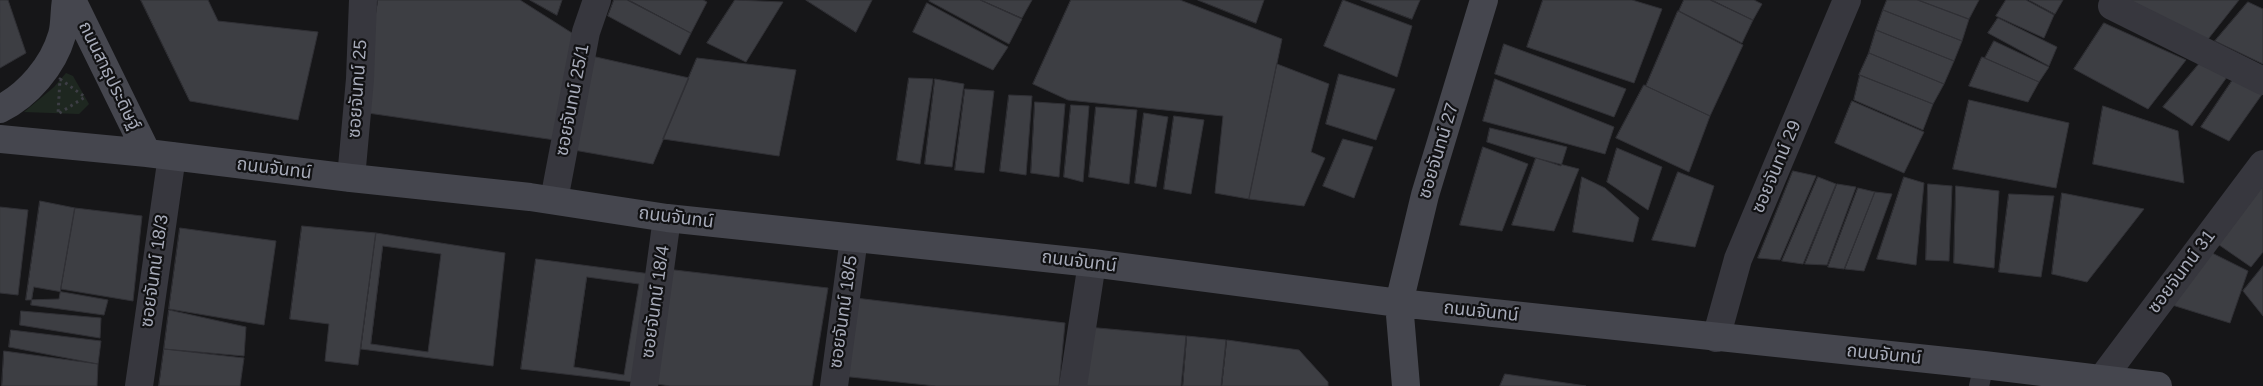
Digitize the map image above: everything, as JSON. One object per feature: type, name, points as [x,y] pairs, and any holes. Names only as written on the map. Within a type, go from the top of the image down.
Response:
[{"type":"main road","points":[[0,109],[35,83],[50,62],[62,35],[66,0]]},
{"type":"main road","name":"ถนนสาธุประดิษฐ์","points":[[72,0],[159,154]]},
{"type":"main road","name":"ซอยจันทน์ 27","points":[[1406,386],[1399,303],[1425,195],[1484,0]]},
{"type":"main road","name":"ถนนจันทน์","points":[[0,139],[159,154],[351,178],[554,200],[667,218],[1092,264],[1399,303],[1716,338],[1981,376],[2101,380],[2158,386]]},
{"type":"street","name":"ซอยจันทน์ 25","points":[[351,178],[360,79],[363,0]]},
{"type":"street","name":"ซอยจันทน์ 25/1","points":[[554,200],[584,39],[596,0]]},
{"type":"street","name":"ซอยจันทน์ 29","points":[[1716,338],[1738,259],[1847,0]]},
{"type":"street","points":[[2112,6],[2263,81]]},
{"type":"street","name":"ซอยจันทน์ 18/3","points":[[138,386],[159,154]]},
{"type":"street","name":"ซอยจันทน์ 31","points":[[2101,380],[2263,164]]},
{"type":"street","name":"ซอยจันทน์ 18/4","points":[[644,386],[667,218]]},
{"type":"street","name":"ซอยจันทน์ 18/5","points":[[834,386],[854,238]]},
{"type":"street","points":[[1073,386],[1092,264]]},
{"type":"shaded area","points":[[66,73],[73,76],[89,104],[79,114],[24,112],[54,87]]},
{"type":"building","points":[[0,0],[8,0],[26,53],[0,68]]},
{"type":"building","points":[[141,0],[208,0],[218,21],[318,32],[298,120],[190,101]]},
{"type":"building","points":[[378,0],[520,0],[583,40],[562,141],[361,112]]},
{"type":"building","points":[[530,0],[562,0],[557,15]]},
{"type":"building","points":[[614,0],[627,0],[691,33],[680,55],[608,16]]},
{"type":"building","points":[[629,0],[703,0],[707,2],[691,33]]},
{"type":"building","points":[[735,0],[783,2],[746,62],[707,43]]},
{"type":"building","points":[[806,0],[872,0],[856,32]]},
{"type":"building","points":[[930,0],[980,0],[1022,19],[1009,44]]},
{"type":"building","points":[[981,0],[1032,0],[1022,18]]},
{"type":"building","points":[[1071,0],[1180,0],[1282,39],[1249,199],[1215,193],[1223,116],[1068,100],[1033,84]]},
{"type":"building","points":[[1198,0],[1264,0],[1256,23]]},
{"type":"building","points":[[1343,0],[1412,26],[1397,77],[1324,46]]},
{"type":"building","points":[[1361,0],[1420,0],[1412,19]]},
{"type":"building","points":[[1543,0],[1632,0],[1662,9],[1634,83],[1527,47]]},
{"type":"building","points":[[1684,0],[1710,0],[1753,20],[1742,43],[1679,11]]},
{"type":"building","points":[[1712,0],[1754,0],[1762,4],[1753,20]]},
{"type":"building","points":[[1887,0],[1918,0],[1969,19],[1962,41],[1883,10]]},
{"type":"building","points":[[1918,0],[1979,0],[1969,19]]},
{"type":"building","points":[[2006,0],[2026,0],[2054,15],[2044,38],[1996,16]]},
{"type":"building","points":[[2029,0],[2063,0],[2055,14]]},
{"type":"building","points":[[2125,0],[2239,0],[2205,43]]},
{"type":"building","points":[[2248,2],[2263,9],[2263,64],[2215,41]]},
{"type":"building","points":[[927,3],[1008,47],[993,70],[913,32]]},
{"type":"building","points":[[1883,10],[1962,41],[1954,61],[1876,30]]},
{"type":"building","points":[[1678,11],[1743,45],[1710,116],[1646,86]]},
{"type":"building","points":[[1998,18],[2057,47],[2049,66],[1988,33]]},
{"type":"building","points":[[2104,23],[2186,60],[2148,109],[2074,69]]},
{"type":"building","points":[[1876,30],[1954,61],[1944,84],[1869,53]]},
{"type":"building","points":[[1994,41],[2049,67],[2039,82],[1985,58]]},
{"type":"building","points":[[1504,44],[1626,89],[1614,117],[1495,74]]},
{"type":"building","points":[[1869,53],[1944,84],[1933,104],[1859,75]]},
{"type":"building","points":[[587,55],[689,78],[653,164],[568,149]]},
{"type":"building","points":[[1982,57],[2039,82],[2028,102],[1969,86]]},
{"type":"building","points":[[697,58],[796,70],[779,156],[663,139]]},
{"type":"building","points":[[1277,64],[1329,84],[1311,152],[1325,158],[1304,206],[1249,199]]},
{"type":"building","points":[[2199,64],[2227,77],[2192,126],[2163,107]]},
{"type":"building","points":[[1339,74],[1395,89],[1376,140],[1326,124]]},
{"type":"building","points":[[1860,75],[1933,104],[1923,130],[1854,100]]},
{"type":"building","points":[[909,78],[933,79],[920,164],[897,160]]},
{"type":"building","points":[[2234,78],[2263,93],[2229,141],[2201,127]]},
{"type":"building","points":[[935,79],[964,84],[952,167],[925,164]]},
{"type":"building","points":[[1495,79],[1614,127],[1605,154],[1483,121]]},
{"type":"building","points":[[1644,85],[1710,116],[1689,172],[1616,138]]},
{"type":"building","points":[[965,89],[994,91],[984,173],[955,170]]},
{"type":"building","points":[[1009,95],[1032,96],[1026,175],[1000,171]]},
{"type":"building","points":[[1969,100],[2069,123],[2056,188],[1953,169]]},
{"type":"building","points":[[1852,101],[1924,132],[1904,173],[1835,143]]},
{"type":"building","points":[[1035,102],[1065,104],[1059,177],[1031,173]]},
{"type":"building","points":[[1071,105],[1089,106],[1083,182],[1064,177]]},
{"type":"building","points":[[2103,106],[2178,131],[2184,183],[2093,164]]},
{"type":"building","points":[[1096,107],[1137,110],[1129,184],[1089,177]]},
{"type":"building","points":[[1144,113],[1168,117],[1156,187],[1135,183]]},
{"type":"building","points":[[1174,116],[1204,120],[1191,194],[1164,189]]},
{"type":"building","points":[[1490,128],[1567,147],[1561,166],[1487,142]]},
{"type":"building","points":[[1343,139],[1373,147],[1354,198],[1323,186]]},
{"type":"building","points":[[1483,147],[1528,164],[1502,231],[1460,225]]},
{"type":"building","points":[[1617,148],[1662,167],[1648,210],[1607,182]]},
{"type":"building","points":[[1536,158],[1579,169],[1554,231],[1512,225]]},
{"type":"building","points":[[1793,171],[1816,176],[1780,260],[1758,258]]},
{"type":"building","points":[[1678,172],[1714,186],[1695,247],[1652,240]]},
{"type":"building","points":[[1582,177],[1605,188],[1639,218],[1633,242],[1573,232]]},
{"type":"building","points":[[1818,177],[1836,184],[1803,264],[1782,261]]},
{"type":"building","points":[[1904,177],[1924,183],[1916,265],[1877,259]]},
{"type":"building","points":[[2263,179],[2263,252],[2251,267],[2212,240]]},
{"type":"building","points":[[1837,184],[1856,187],[1827,265],[1805,264]]},
{"type":"building","points":[[1928,184],[1952,186],[1949,261],[1926,260]]},
{"type":"building","points":[[1956,186],[1999,191],[1994,268],[1954,263]]},
{"type":"building","points":[[1858,188],[1875,192],[1844,269],[1828,267]]},
{"type":"building","points":[[1875,192],[1892,194],[1864,271],[1845,269]]},
{"type":"building","points":[[2062,193],[2144,209],[2087,282],[2052,274]]},
{"type":"building","points":[[2009,194],[2054,196],[2041,277],[1999,272]]},
{"type":"building","points":[[40,201],[75,208],[59,299],[26,300]]},
{"type":"building","points":[[0,207],[28,210],[18,295],[0,293]]},
{"type":"building","points":[[75,208],[142,216],[133,301],[61,289]]},
{"type":"building","points":[[302,226],[376,233],[358,365],[325,361],[329,324],[290,319]]},
{"type":"building","points":[[180,228],[276,241],[264,325],[169,309]]},
{"type":"building","points":[[376,233],[505,253],[493,366],[361,349]]},
{"type":"building","points":[[383,246],[441,254],[428,352],[371,344]]},
{"type":"building","points":[[2206,250],[2248,271],[2230,323],[2169,304]]},
{"type":"building","points":[[536,259],[651,274],[634,382],[521,369]]},
{"type":"building","points":[[2263,266],[2263,316],[2243,291]]},
{"type":"building","points":[[666,269],[828,288],[812,386],[670,386],[650,383]]},
{"type":"building","points":[[587,277],[639,284],[624,375],[574,367]]},
{"type":"building","points":[[34,287],[108,300],[104,315],[31,305]]},
{"type":"building","points":[[847,297],[1065,323],[1059,386],[936,386],[841,376]]},
{"type":"building","points":[[169,310],[246,327],[244,356],[164,349]]},
{"type":"building","points":[[21,311],[101,318],[100,338],[20,325]]},
{"type":"building","points":[[1087,327],[1186,336],[1181,386],[1079,386]]},
{"type":"building","points":[[11,330],[101,341],[98,364],[9,347]]},
{"type":"building","points":[[1187,336],[1226,340],[1221,386],[1183,386]]},
{"type":"building","points":[[1227,340],[1299,350],[1328,382],[1328,386],[1222,386]]},
{"type":"building","points":[[164,349],[244,358],[240,386],[159,386]]},
{"type":"building","points":[[4,351],[98,364],[97,386],[2,386]]},
{"type":"building","points":[[1505,374],[1586,386],[1500,386]]}]
